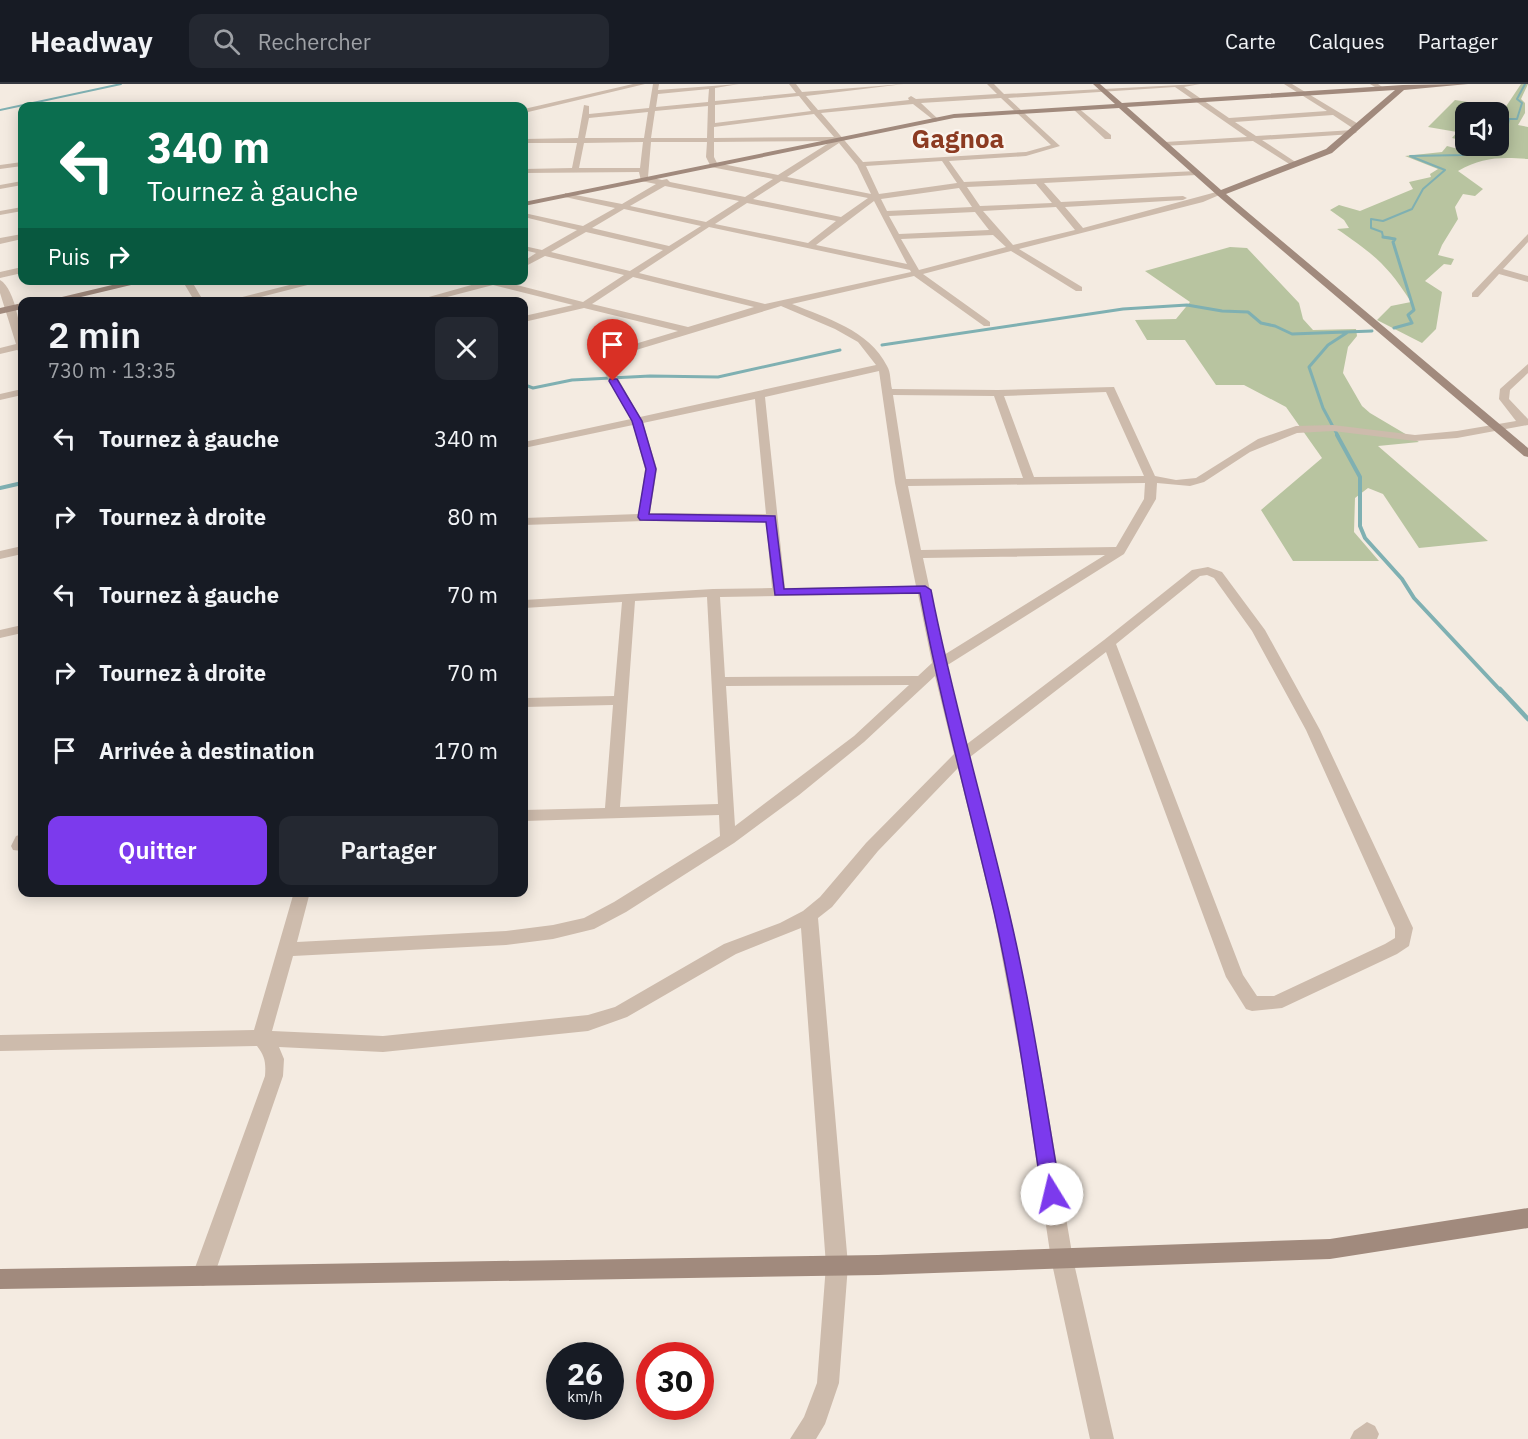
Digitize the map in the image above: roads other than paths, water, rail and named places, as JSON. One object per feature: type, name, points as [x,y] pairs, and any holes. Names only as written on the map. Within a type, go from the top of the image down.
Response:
[{"type":"street","points":[[528,111],[642,84]]},
{"type":"street","points":[[643,175],[655,88],[712,87],[736,84]]},
{"type":"street","points":[[792,84],[861,164],[875,197],[914,270]]},
{"type":"street","points":[[895,84],[936,120]]},
{"type":"street","points":[[586,116],[902,84]]},
{"type":"street","points":[[861,164],[1026,154],[1056,146],[990,84]]},
{"type":"street","points":[[711,125],[914,101],[1004,96],[1099,87],[1197,84]]},
{"type":"street","points":[[1287,84],[1355,129]]},
{"type":"street","points":[[1373,84],[1382,89]]},
{"type":"street","points":[[528,171],[575,170],[643,175],[686,171],[954,116],[1465,84]]},
{"type":"street","points":[[1176,85],[1294,165]]},
{"type":"street","points":[[644,517],[651,469],[637,421],[604,363],[604,359],[609,356],[765,307],[1082,231],[1200,200],[1329,151],[1405,86]]},
{"type":"street","points":[[712,87],[710,157],[714,165]]},
{"type":"street","points":[[1099,87],[1220,193],[1528,454]]},
{"type":"street","points":[[575,170],[586,116],[586,98]]},
{"type":"street","points":[[1075,108],[1108,137]]},
{"type":"street","points":[[1227,120],[1334,113]]},
{"type":"street","points":[[1165,144],[1355,129]]},
{"type":"street","points":[[528,141],[840,139]]},
{"type":"street","points":[[528,318],[584,304],[840,139]]},
{"type":"street","points":[[944,159],[977,209],[1010,247],[1079,289]]},
{"type":"street","points":[[0,167],[18,165]]},
{"type":"street","points":[[714,165],[875,197],[961,185],[1197,173]]},
{"type":"street","points":[[528,261],[686,171]]},
{"type":"street","points":[[528,203],[643,175],[663,183],[843,220]]},
{"type":"street","points":[[1038,181],[1082,231]]},
{"type":"street","points":[[0,187],[18,184]]},
{"type":"street","points":[[568,195],[914,270],[987,324]]},
{"type":"street","points":[[810,246],[875,197]]},
{"type":"street","points":[[884,214],[1182,198],[1200,200]]},
{"type":"street","points":[[0,213],[18,210]]},
{"type":"street","points":[[528,216],[671,249]]},
{"type":"street","points":[[897,237],[995,232]]},
{"type":"street","points":[[0,241],[18,238]]},
{"type":"street","points":[[1475,295],[1528,238]]},
{"type":"street","points":[[528,249],[765,307]]},
{"type":"street","points":[[0,275],[18,271]]},
{"type":"street","points":[[1499,271],[1528,279]]},
{"type":"street","points":[[0,283],[11,308],[18,333]]},
{"type":"street","points":[[68,297],[125,285]]},
{"type":"street","points":[[433,297],[477,285]]},
{"type":"street","points":[[507,285],[687,330]]},
{"type":"street","points":[[248,297],[286,288]]},
{"type":"street","points":[[782,303],[838,327],[861,340],[883,367],[901,483],[939,663],[1002,914],[1031,1065],[1062,1259],[1102,1439]]},
{"type":"street","points":[[0,311],[18,307]]},
{"type":"street","points":[[0,351],[18,348]]},
{"type":"street","points":[[528,444],[883,367]]},
{"type":"street","points":[[1526,423],[1504,399],[1505,389],[1528,367]]},
{"type":"street","points":[[288,949],[496,939],[565,930],[588,924],[620,907],[728,839],[794,791],[859,739],[939,663],[1120,551],[1150,499],[1151,479],[1110,389],[998,393],[887,392]]},
{"type":"street","points":[[0,397],[18,393]]},
{"type":"street","points":[[998,393],[1030,481]]},
{"type":"street","points":[[759,395],[779,592]]},
{"type":"street","points":[[901,483],[1151,479],[1176,483],[1200,480],[1255,443],[1301,429],[1335,429],[1384,438],[1418,438],[1526,423]]},
{"type":"street","points":[[528,522],[644,517],[772,518]]},
{"type":"street","points":[[0,555],[18,551]]},
{"type":"street","points":[[916,554],[1120,551]]},
{"type":"street","points":[[0,1043],[261,1038],[383,1044],[588,1023],[621,1012],[730,949],[786,928],[809,916],[826,902],[872,847],[962,755],[1108,644],[1196,573],[1208,571],[1218,574],[1258,630],[1313,730],[1404,928],[1403,940],[1391,949],[1276,1003],[1252,1004],[1235,978],[1108,644]]},
{"type":"street","points":[[528,604],[713,593],[925,590]]},
{"type":"street","points":[[713,593],[728,839]]},
{"type":"street","points":[[612,813],[629,598]]},
{"type":"street","points":[[0,634],[18,630]]},
{"type":"street","points":[[719,682],[922,680]]},
{"type":"street","points":[[528,702],[621,700]]},
{"type":"street","points":[[528,816],[726,809]]},
{"type":"street","points":[[261,1038],[288,949],[301,897]]},
{"type":"street","points":[[802,1439],[813,1424],[828,1383],[837,1265],[809,916]]},
{"type":"street","points":[[203,1276],[274,1076],[277,1061],[273,1049],[261,1038]]},
{"type":"street","points":[[0,1279],[837,1265],[1330,1249],[1528,1218]]},
{"type":"waterway","points":[[37,102],[121,84]]},
{"type":"waterway","points":[[1509,119],[1517,119],[1522,103],[1517,99],[1525,84]]},
{"type":"waterway","points":[[0,110],[18,106]]},
{"type":"waterway","points":[[1383,237],[1382,232],[1371,228],[1371,219],[1383,221],[1412,209],[1423,189],[1445,170],[1410,156],[1455,155]]},
{"type":"waterway","points":[[1383,237],[1391,238]]},
{"type":"waterway","points":[[1383,237],[1395,239],[1393,242],[1414,310],[1408,315],[1412,323],[1394,328]]},
{"type":"waterway","points":[[882,345],[1123,309],[1187,305],[1222,311],[1248,312],[1261,323],[1275,326],[1292,334],[1372,331]]},
{"type":"waterway","points":[[1338,436],[1323,408],[1309,367],[1328,345],[1348,332]]},
{"type":"waterway","points":[[528,386],[533,388],[572,380],[650,376],[718,377],[840,350]]},
{"type":"waterway","points":[[1337,435],[1360,477],[1360,526],[1365,538],[1402,579],[1414,598],[1501,691]]},
{"type":"waterway","points":[[0,488],[18,484]]},
{"type":"waterway","points":[[1500,689],[1528,719]]},
{"type":"district","name":"Gagnoa","points":[[958,139]]}]
